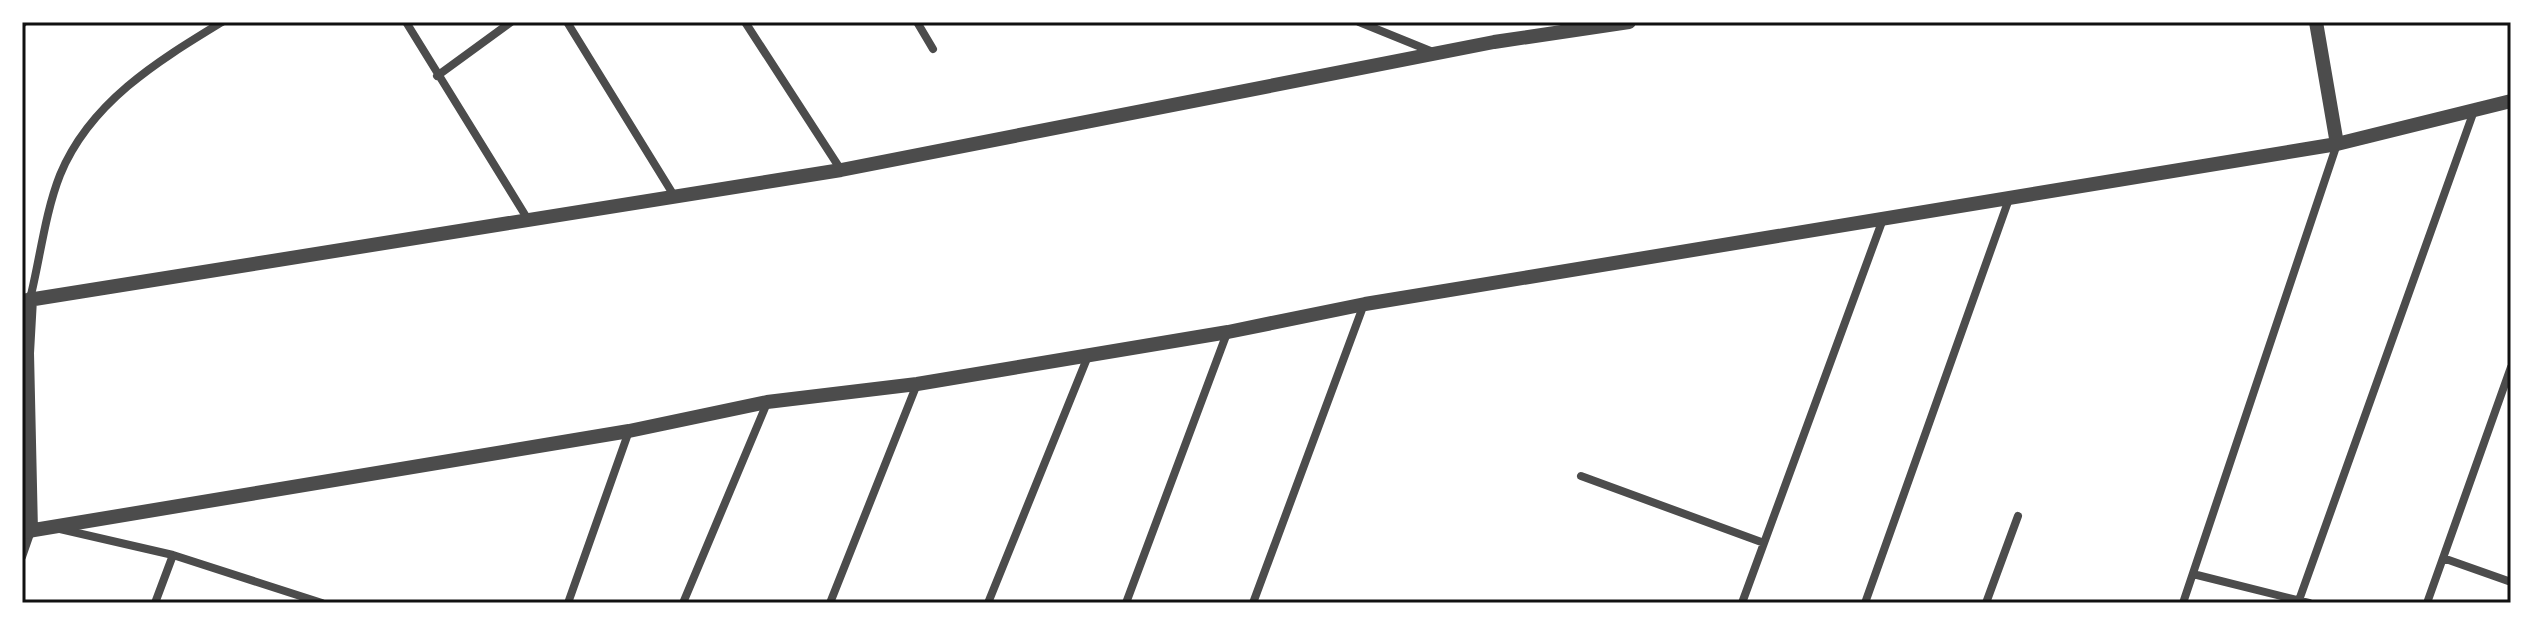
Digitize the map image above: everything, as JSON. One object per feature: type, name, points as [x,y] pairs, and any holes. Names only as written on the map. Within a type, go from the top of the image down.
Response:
[{"type":"street","points":[[22,557],[28,489],[26,300],[60,175],[87,126],[128,85],[222,22]]},
{"type":"street","points":[[406,22],[527,218]]},
{"type":"street","points":[[437,76],[511,22]]},
{"type":"street","points":[[567,22],[673,194]]},
{"type":"street","points":[[745,22],[841,170]]},
{"type":"street","points":[[917,22],[933,49]]},
{"type":"street","points":[[1359,22],[1437,53]]},
{"type":"street","points":[[26,300],[673,194],[841,170],[1437,53],[1629,22]]},
{"type":"street","points":[[2183,603],[2337,144],[2316,22]]},
{"type":"street","points":[[26,531],[629,431],[767,402],[917,384],[1228,332],[1365,304],[2337,144],[2511,101]]},
{"type":"street","points":[[2193,574],[2302,602],[2476,108]]},
{"type":"street","points":[[1865,603],[2009,199]]},
{"type":"street","points":[[1742,603],[1883,219]]},
{"type":"street","points":[[1253,603],[1365,304]]},
{"type":"street","points":[[1126,603],[1228,332]]},
{"type":"street","points":[[988,603],[1088,355]]},
{"type":"street","points":[[2427,603],[2511,367]]},
{"type":"street","points":[[830,603],[917,384]]},
{"type":"street","points":[[683,603],[767,402]]},
{"type":"street","points":[[568,603],[629,431]]},
{"type":"street","points":[[1581,476],[1764,543]]},
{"type":"street","points":[[1986,603],[2018,516]]},
{"type":"street","points":[[55,528],[173,555],[302,600],[322,603]]},
{"type":"street","points":[[155,603],[173,555]]},
{"type":"street","points":[[2443,558],[2511,582]]}]
